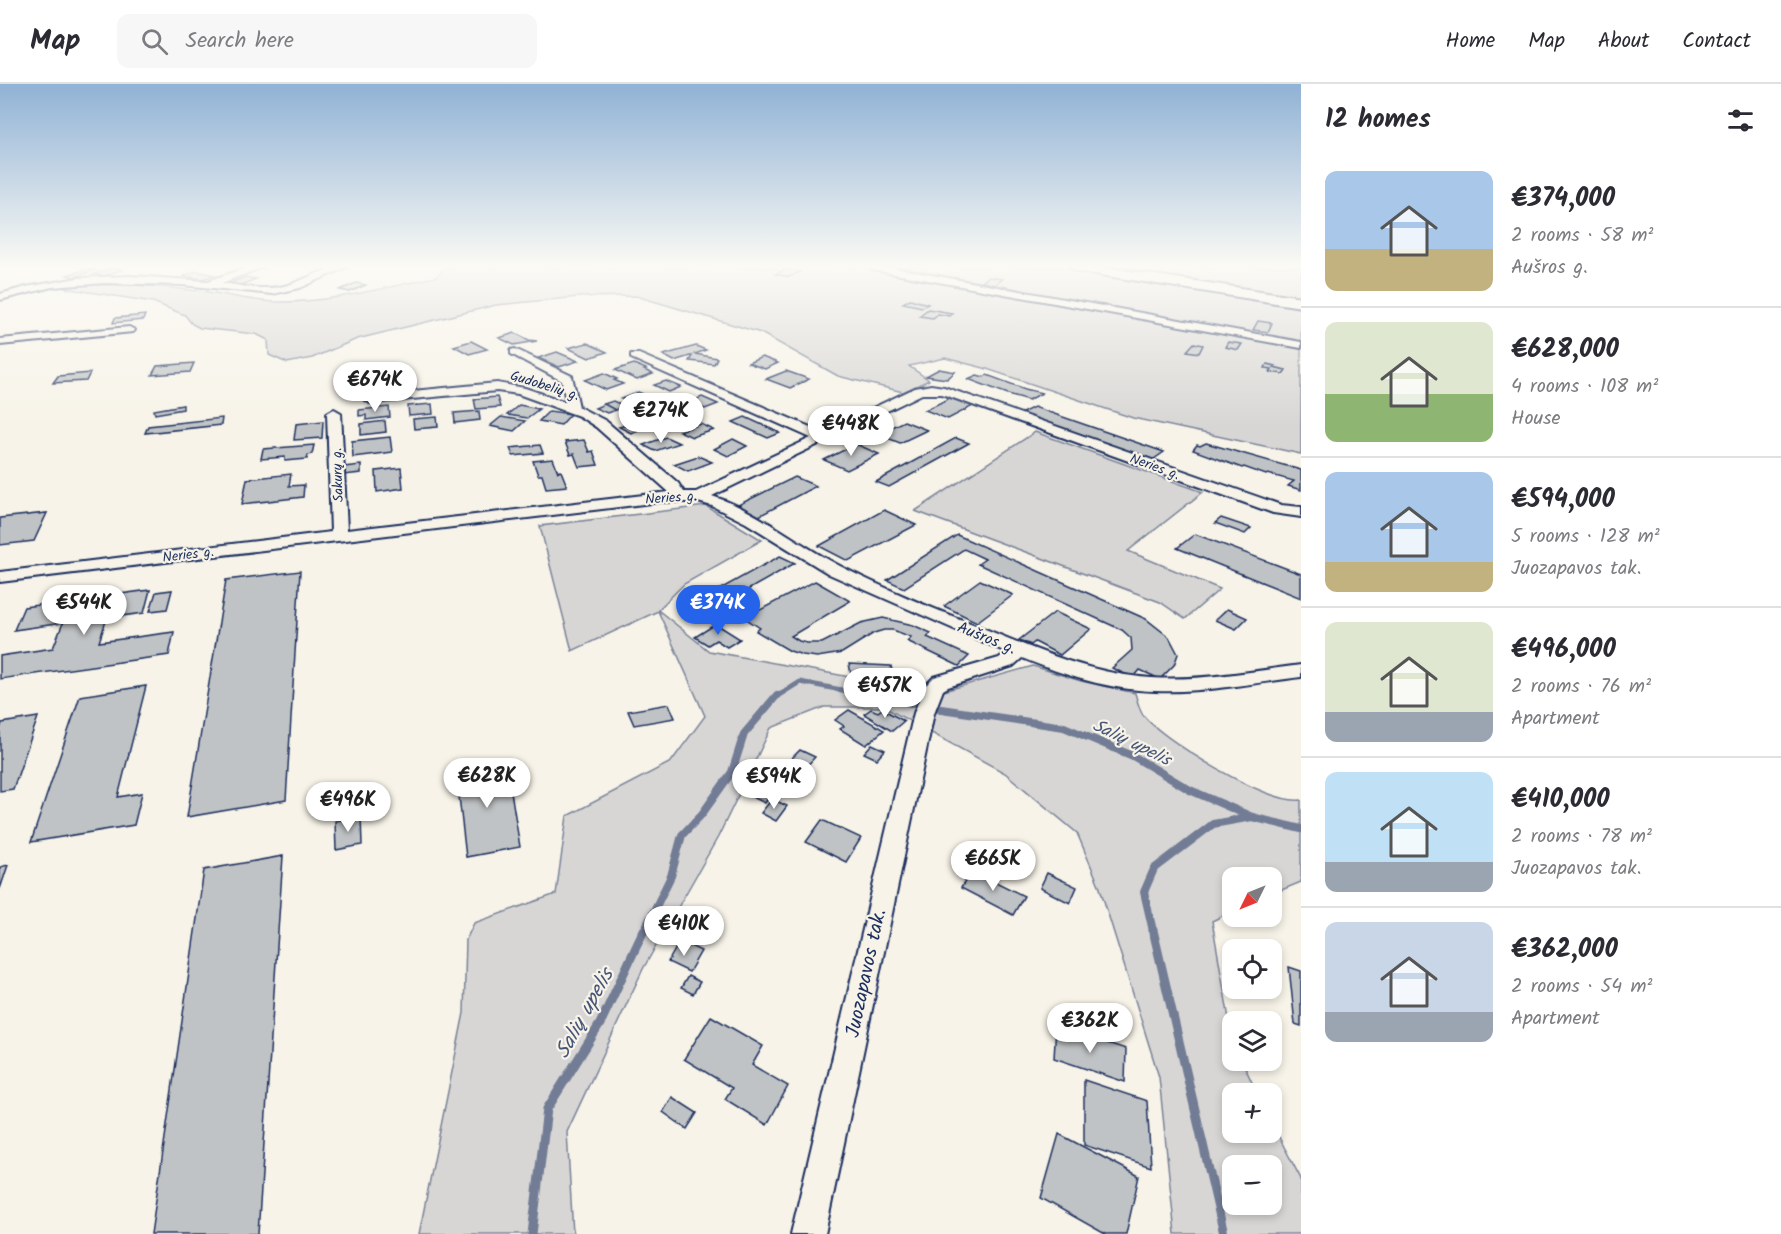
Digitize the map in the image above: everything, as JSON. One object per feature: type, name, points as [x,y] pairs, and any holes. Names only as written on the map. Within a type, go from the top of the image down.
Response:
[{"type":"street","points":[[1167,321],[1301,345]]},
{"type":"street","points":[[0,342],[129,330]]},
{"type":"street","points":[[515,352],[568,379],[573,408]]},
{"type":"street","points":[[635,356],[821,437]]},
{"type":"street","name":"Gudobelių g.","points":[[370,399],[497,387],[521,390],[573,408],[601,424],[673,486],[680,497]]},
{"type":"street","name":"Neries g.","points":[[0,577],[660,497],[699,497],[919,391],[937,389],[1279,510],[1301,512]]},
{"type":"street","name":"Sakurų g.","points":[[334,413],[339,536]]},
{"type":"street","name":"Aušros g.","points":[[699,497],[719,503],[845,575],[908,604],[1019,650],[1078,670],[1133,683],[1162,684],[1301,671]]},
{"type":"street","name":"Juozapavos tak.","points":[[808,1234],[924,713],[934,687],[941,682],[1006,662],[1019,650]]},
{"type":"shaded area","points":[[189,321],[432,321],[357,339],[312,358],[287,363],[269,355],[268,340],[256,334],[200,328]]},
{"type":"shaded area","points":[[719,321],[1162,321],[1301,346],[1301,454],[1133,418],[984,368],[945,358],[909,366],[929,380],[903,392],[838,376],[761,333]]},
{"type":"shaded area","points":[[1177,321],[1301,321],[1301,343]]},
{"type":"shaded area","points":[[1035,432],[1203,492],[1128,551],[1220,589],[1185,619],[1160,602],[915,511]]},
{"type":"shaded area","points":[[706,506],[762,540],[684,584],[658,610],[709,651],[937,693],[1033,666],[1081,681],[1135,693],[1143,715],[1154,726],[1194,755],[1265,792],[1286,799],[1301,800],[1301,882],[1282,890],[1282,867],[1222,867],[1222,916],[1212,921],[1222,979],[1222,999],[1226,999],[1228,1011],[1222,1011],[1222,1071],[1247,1071],[1252,1083],[1222,1083],[1222,1143],[1282,1143],[1301,1179],[1301,1234],[1175,1234],[1159,1077],[1099,885],[1077,833],[1005,773],[884,707],[824,707],[771,728],[718,837],[643,969],[567,1132],[573,1234],[419,1234],[464,1013],[466,940],[474,923],[556,894],[567,816],[671,762],[705,716],[658,611],[572,651],[540,526]]},
{"type":"building","points":[[114,321],[136,321],[113,323]]},
{"type":"building","points":[[1258,321],[1272,323],[1268,332],[1253,330]]},
{"type":"building","points":[[515,333],[537,341],[514,345],[499,338]]},
{"type":"building","points":[[471,341],[487,349],[469,354],[454,346]]},
{"type":"building","points":[[1228,342],[1242,344],[1238,350],[1225,347]]},
{"type":"building","points":[[587,343],[607,352],[589,358],[568,348]]},
{"type":"building","points":[[1194,343],[1203,345],[1199,353],[1187,351]]},
{"type":"building","points":[[696,346],[706,350],[695,354],[717,358],[714,364],[689,361],[692,356],[674,361],[663,355]]},
{"type":"building","points":[[557,352],[578,361],[559,367],[538,358]]},
{"type":"building","points":[[762,357],[778,363],[765,369],[748,363]]},
{"type":"building","points":[[194,363],[190,372],[152,375],[157,366]]},
{"type":"building","points":[[634,364],[653,374],[637,380],[615,370]]},
{"type":"building","points":[[1267,364],[1286,370],[1283,374],[1270,372],[1272,369],[1265,368]]},
{"type":"building","points":[[939,369],[955,372],[947,379],[926,376]]},
{"type":"building","points":[[786,371],[809,379],[790,388],[766,379]]},
{"type":"building","points":[[90,373],[86,381],[53,383],[58,376]]},
{"type":"building","points":[[604,373],[623,384],[606,390],[585,380]]},
{"type":"building","points":[[977,375],[984,377],[987,375],[1042,393],[1029,400],[968,379]]},
{"type":"building","points":[[666,381],[681,387],[669,392],[654,385]]},
{"type":"building","points":[[638,392],[650,397],[641,401],[630,396]]},
{"type":"building","points":[[630,396],[641,401],[633,404],[621,399]]},
{"type":"building","points":[[497,397],[500,407],[476,409],[474,399]]},
{"type":"building","points":[[702,397],[718,404],[705,409],[690,402]]},
{"type":"building","points":[[952,397],[975,405],[948,419],[925,410]]},
{"type":"building","points":[[613,401],[624,406],[615,410],[604,404]]},
{"type":"building","points":[[432,404],[433,414],[409,416],[408,406]]},
{"type":"building","points":[[604,404],[615,410],[607,413],[595,408]]},
{"type":"building","points":[[183,405],[183,409],[155,414],[154,410]]},
{"type":"building","points":[[519,405],[539,409],[527,418],[507,415]]},
{"type":"building","points":[[389,407],[390,417],[366,420],[366,415],[359,416],[359,410]]},
{"type":"building","points":[[1034,407],[1164,452],[1151,461],[1020,414]]},
{"type":"building","points":[[670,408],[682,413],[673,417],[661,411]]},
{"type":"building","points":[[479,411],[480,420],[455,423],[454,413]]},
{"type":"building","points":[[549,411],[571,414],[561,425],[539,421]]},
{"type":"building","points":[[661,411],[673,417],[664,420],[652,415]]},
{"type":"building","points":[[437,417],[438,427],[414,429],[413,419]]},
{"type":"building","points":[[501,417],[525,421],[514,431],[490,426]]},
{"type":"building","points":[[745,417],[780,433],[768,438],[733,422]]},
{"type":"building","points":[[222,418],[221,425],[145,433],[148,426]]},
{"type":"building","points":[[637,420],[650,426],[641,429],[629,424]]},
{"type":"building","points":[[323,421],[322,438],[294,440],[296,424]]},
{"type":"building","points":[[385,421],[386,432],[361,435],[361,424]]},
{"type":"building","points":[[904,421],[927,430],[900,443],[877,434]]},
{"type":"building","points":[[629,424],[641,429],[631,433],[619,427]]},
{"type":"building","points":[[701,424],[714,430],[692,437],[679,431]]},
{"type":"building","points":[[390,437],[392,452],[353,457],[352,441]]},
{"type":"building","points":[[666,437],[679,443],[655,451],[643,445]]},
{"type":"building","points":[[956,438],[969,443],[889,487],[876,482]]},
{"type":"building","points":[[733,439],[747,446],[728,456],[714,449]]},
{"type":"building","points":[[584,440],[589,452],[593,451],[598,465],[579,467],[574,454],[570,455],[565,442]]},
{"type":"building","points":[[1206,443],[1301,470],[1301,490],[1288,486],[1294,481],[1242,468],[1193,450],[1197,445]]},
{"type":"building","points":[[856,444],[879,454],[847,470],[824,460]]},
{"type":"building","points":[[314,445],[312,454],[308,455],[307,459],[285,461],[285,457],[261,459],[263,449]]},
{"type":"building","points":[[540,445],[543,453],[513,456],[510,448]]},
{"type":"building","points":[[698,456],[712,462],[688,471],[674,464]]},
{"type":"building","points":[[553,459],[567,486],[546,488],[542,475],[538,475],[533,461]]},
{"type":"building","points":[[361,465],[361,473],[344,475],[344,467]]},
{"type":"building","points":[[401,468],[403,488],[377,492],[376,471]]},
{"type":"building","points":[[291,474],[289,486],[304,485],[303,497],[242,504],[247,479]]},
{"type":"building","points":[[795,477],[816,486],[759,516],[738,505]]},
{"type":"building","points":[[884,510],[916,525],[848,561],[819,546]]},
{"type":"building","points":[[47,513],[34,541],[0,545],[0,518]]},
{"type":"building","points":[[1221,518],[1251,528],[1245,534],[1215,523]]},
{"type":"building","points":[[1195,534],[1301,574],[1301,598],[1177,548]]},
{"type":"building","points":[[957,535],[1146,619],[1169,637],[1178,654],[1174,665],[1160,679],[1140,670],[1133,678],[1112,668],[1132,650],[1131,638],[1122,630],[978,564],[985,559],[964,549],[904,588],[887,580]]},
{"type":"building","points":[[780,556],[795,563],[718,607],[704,598]]},
{"type":"building","points":[[300,571],[286,800],[187,817],[226,580]]},
{"type":"building","points":[[980,580],[1013,595],[977,622],[944,606]]},
{"type":"building","points":[[815,581],[850,601],[791,636],[799,641],[822,643],[861,623],[883,618],[913,625],[931,633],[927,637],[969,656],[959,666],[907,641],[911,637],[893,630],[874,633],[842,653],[817,657],[803,655],[790,651],[756,631],[760,628],[745,618]]},
{"type":"building","points":[[150,590],[144,613],[107,618],[99,642],[174,632],[169,655],[0,679],[0,656],[53,648],[63,623],[14,630],[24,607]]},
{"type":"building","points":[[172,590],[167,609],[150,611],[156,592]]},
{"type":"building","points":[[1227,609],[1247,618],[1236,629],[1215,620]]},
{"type":"building","points":[[1055,612],[1091,629],[1060,655],[1035,642],[1031,645],[1019,640]]},
{"type":"building","points":[[716,624],[740,639],[727,647],[716,640],[708,645],[695,637]]},
{"type":"building","points":[[849,664],[891,666],[893,676],[851,674]]},
{"type":"building","points":[[146,686],[118,797],[142,793],[134,825],[31,842],[80,696]]},
{"type":"building","points":[[669,704],[675,718],[634,725],[628,711]]},
{"type":"building","points":[[871,709],[878,712],[882,709],[904,721],[892,731],[864,714]]},
{"type":"building","points":[[849,710],[884,730],[866,745],[840,729],[844,726],[835,720]]},
{"type":"building","points":[[38,717],[13,789],[0,791],[0,729],[2,723]]},
{"type":"building","points":[[872,744],[885,750],[877,759],[864,753]]},
{"type":"building","points":[[800,750],[815,757],[802,771],[787,763]]},
{"type":"building","points":[[506,761],[520,847],[466,857],[456,770]]},
{"type":"building","points":[[756,785],[772,793],[765,803],[748,795]]},
{"type":"building","points":[[772,799],[787,806],[776,821],[761,813]]},
{"type":"building","points":[[361,816],[362,845],[336,850],[335,821]]},
{"type":"building","points":[[822,820],[861,838],[846,862],[806,842]]},
{"type":"building","points":[[283,856],[258,1234],[151,1234],[204,870]]},
{"type":"building","points":[[8,865],[0,889],[0,867]]},
{"type":"building","points":[[972,870],[1024,896],[1013,915],[961,888]]},
{"type":"building","points":[[1047,873],[1077,887],[1070,903],[1040,888]]},
{"type":"building","points":[[680,941],[701,951],[689,972],[668,962]]},
{"type":"building","points":[[1289,967],[1301,971],[1301,1026],[1295,1024]]},
{"type":"building","points":[[688,976],[700,982],[693,994],[681,988]]},
{"type":"building","points":[[711,1016],[763,1046],[752,1065],[788,1086],[767,1125],[725,1099],[732,1088],[684,1059]]},
{"type":"building","points":[[1056,1026],[1126,1049],[1125,1082],[1054,1058]]},
{"type":"building","points":[[1084,1080],[1147,1101],[1151,1167],[1084,1145]]},
{"type":"building","points":[[672,1097],[697,1113],[687,1129],[663,1112]]},
{"type":"building","points":[[1059,1134],[1139,1176],[1126,1234],[1105,1234],[1041,1198]]},
{"type":"waterway","name":"Salių upelis","points":[[776,697],[800,682],[878,697]]},
{"type":"waterway","name":"Salių upelis","points":[[644,931],[671,876],[682,835],[702,814],[732,772],[744,734],[777,695]]},
{"type":"waterway","name":"Salių upelis","points":[[870,695],[911,703]]},
{"type":"waterway","name":"Salių upelis","points":[[941,709],[1064,727],[1133,756],[1190,790],[1252,817]]},
{"type":"waterway","points":[[1153,931],[1144,892],[1154,869],[1213,824],[1252,817]]},
{"type":"waterway","name":"Salių upelis","points":[[1252,817],[1301,829]]},
{"type":"waterway","name":"Salių upelis","points":[[532,1234],[547,1109],[600,1024],[644,930]]},
{"type":"waterway","points":[[1153,930],[1224,1234]]}]
